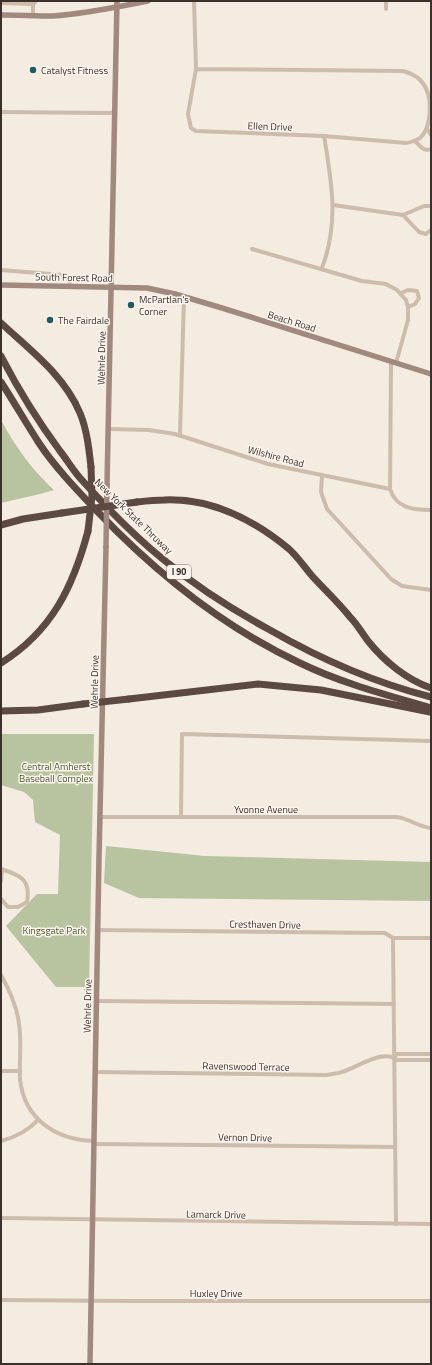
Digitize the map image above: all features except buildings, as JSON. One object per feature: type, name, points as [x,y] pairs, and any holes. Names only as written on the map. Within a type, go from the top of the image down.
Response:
[{"type":"highway","points":[[1,323],[46,363],[69,392],[80,413],[86,435],[91,467],[92,496],[88,531],[80,560],[58,607],[28,642],[11,657],[1,663]]},
{"type":"highway","name":"New York State Thruway","points":[[1,356],[37,418],[79,477],[163,560],[189,580],[224,603],[294,644],[366,678],[406,691],[431,697]]},
{"type":"highway","name":"I 90","points":[[1,382],[40,444],[80,494],[126,542],[182,590],[211,612],[251,638],[300,664],[356,686],[431,708]]},
{"type":"highway","points":[[1,525],[23,519],[62,513],[137,502],[165,500],[197,503],[227,511],[245,519],[290,550],[311,575],[351,617],[370,643],[391,664],[408,677],[431,688]]},
{"type":"highway","points":[[1,711],[38,710],[258,684],[321,690],[431,712]]},
{"type":"street","points":[[1,15],[33,16],[66,14],[117,4],[148,1]]},
{"type":"street","name":"Ellen Drive","points":[[194,1],[196,69],[188,114],[191,128],[196,131],[324,136],[399,144],[415,141]]},
{"type":"street","points":[[386,1],[386,9]]},
{"type":"street","points":[[1,3],[34,3],[33,16]]},
{"type":"street","name":"Wehrle Drive","points":[[90,1364],[97,930],[108,485],[117,4]]},
{"type":"street","points":[[196,69],[403,71],[416,76],[426,86],[430,97],[427,129],[424,134],[415,141],[423,149],[431,149]]},
{"type":"street","points":[[426,86],[431,84]]},
{"type":"street","points":[[1,112],[63,114],[115,112]]},
{"type":"street","points":[[427,129],[431,135]]},
{"type":"street","points":[[322,268],[327,254],[332,230],[333,205],[332,187],[324,136]]},
{"type":"street","points":[[333,205],[403,216],[424,206],[431,206]]},
{"type":"street","points":[[403,216],[419,232],[426,234],[431,230]]},
{"type":"street","points":[[252,249],[322,268],[362,281],[386,284],[401,293],[406,300],[408,307],[408,320],[394,362],[390,489],[394,498],[404,507],[417,510],[431,510]]},
{"type":"street","points":[[1,270],[63,275],[68,279],[70,286]]},
{"type":"street","name":"South Forest Road","points":[[1,285],[112,286],[147,288]]},
{"type":"street","name":"Beach Road","points":[[147,288],[184,297],[431,374]]},
{"type":"street","points":[[401,293],[408,290],[416,291],[419,298],[415,304],[408,307]]},
{"type":"street","points":[[180,435],[184,297]]},
{"type":"street","name":"Wilshire Road","points":[[109,429],[149,430],[180,435],[268,464],[390,489]]},
{"type":"street","points":[[322,476],[321,492],[327,509],[391,579],[402,586],[431,590]]},
{"type":"street","points":[[181,817],[182,734],[431,741]]},
{"type":"street","name":"Yvonne Avenue","points":[[100,817],[396,818],[408,819],[421,827],[431,828]]},
{"type":"street","points":[[1,881],[2,869],[16,874],[25,881],[29,891],[27,902],[18,908],[8,907],[1,899]]},
{"type":"street","name":"Cresthaven Drive","points":[[97,930],[385,933],[393,938],[431,938]]},
{"type":"street","points":[[393,938],[396,1224]]},
{"type":"street","points":[[1,975],[17,1012],[20,1031],[20,1071],[24,1096],[38,1120],[23,1132],[1,1141]]},
{"type":"street","points":[[96,1001],[394,1004]]},
{"type":"street","name":"Ravenswood Terrace","points":[[394,1057],[398,1054],[430,1054]]},
{"type":"street","points":[[430,1054],[430,1060]]},
{"type":"street","name":"Ravenswood Terrace","points":[[95,1072],[326,1075],[342,1072],[383,1056],[394,1057],[397,1060],[430,1060]]},
{"type":"street","points":[[1,1071],[20,1071]]},
{"type":"street","name":"Vernon Drive","points":[[38,1120],[62,1136],[94,1143],[395,1147]]},
{"type":"street","name":"Lamarck Drive","points":[[1,1218],[431,1224]]},
{"type":"street","name":"Huxley Drive","points":[[1,1300],[431,1301]]},
{"type":"green space","points":[[1,420],[24,457],[54,490],[1,503]]},
{"type":"green space","points":[[1,734],[94,734],[89,987],[56,987],[6,926],[37,894],[58,894],[60,835],[35,822],[33,800],[24,792],[1,785]]},
{"type":"green space","points":[[106,846],[205,856],[431,862],[431,901],[139,898],[104,883]]},
{"type":"place","name":"Catalyst Fitness","points":[[33,70]]},
{"type":"place","name":"McPartlan's Corner","points":[[131,305]]},
{"type":"place","name":"The Fairdale","points":[[50,320]]},
{"type":"park label","name":"Central Amherst Baseball Complex","points":[[56,772]]},
{"type":"park label","name":"Kingsgate Park","points":[[54,930]]}]
